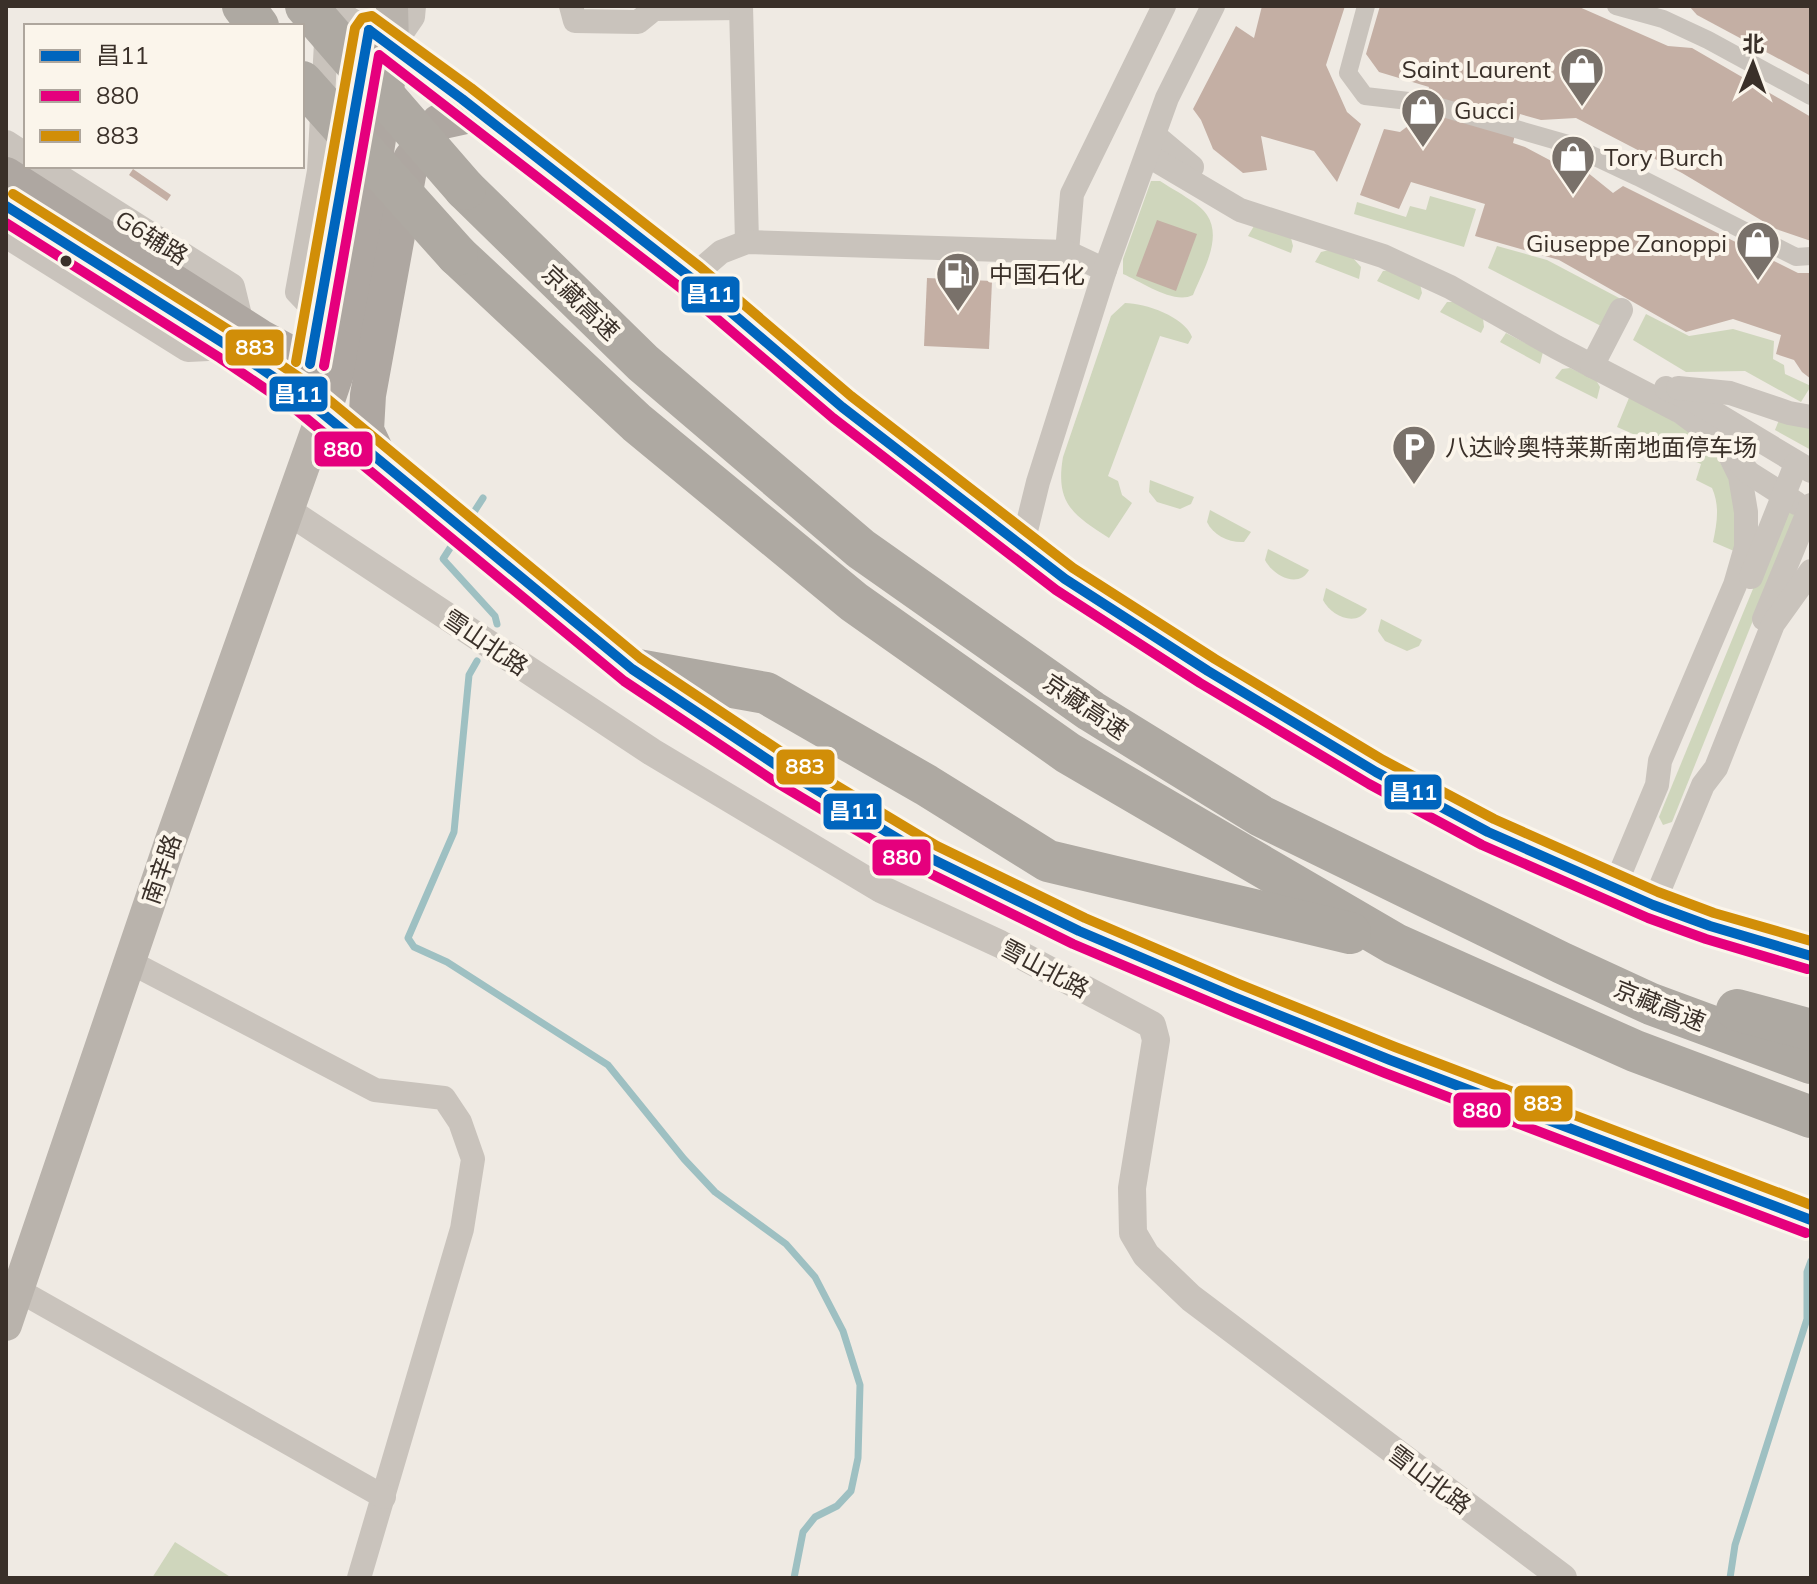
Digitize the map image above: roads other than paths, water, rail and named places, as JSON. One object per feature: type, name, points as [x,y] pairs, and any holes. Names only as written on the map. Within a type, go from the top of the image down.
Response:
[{"type":"highway","points":[[243,6],[256,24]]},
{"type":"highway","name":"京藏高速","points":[[306,6],[465,189],[643,363],[861,549],[937,603],[1091,711],[1261,816],[1651,1004],[1811,1063]]},
{"type":"highway","points":[[304,84],[457,255],[637,423],[854,602],[1068,753],[1395,944],[1635,1051],[1811,1117]]},
{"type":"highway","points":[[632,669],[766,693],[926,785],[1048,861],[1395,944]]},
{"type":"highway","points":[[1562,963],[1811,1030]]},
{"type":"main road","points":[[380,22],[480,113],[691,278],[842,407],[1065,579],[1376,772],[1488,832],[1653,905],[1710,926],[1811,956]]},
{"type":"main road","points":[[312,392],[319,315],[380,22]]},
{"type":"main road","points":[[312,392],[345,347],[380,22]]},
{"type":"main road","points":[[379,458],[366,430],[368,395],[411,159],[439,122],[480,113]]},
{"type":"main road","name":"G6辅路","points":[[6,175],[312,392],[379,458],[632,669],[782,769],[930,858],[1079,931],[1376,1055],[1811,1220]]},
{"type":"main road","name":"G6辅路","points":[[6,206],[234,335]]},
{"type":"main road","name":"南辛路","points":[[6,1325],[288,511],[312,392]]},
{"type":"street","points":[[319,315],[297,292],[319,171],[328,6],[380,22],[413,17],[414,6]]},
{"type":"street","points":[[571,6],[575,21],[606,22],[638,22],[654,9],[741,7],[747,242]]},
{"type":"street","points":[[1067,252],[1072,194],[1164,6]]},
{"type":"street","points":[[1022,547],[1038,482],[1105,270],[1167,98],[1213,6]]},
{"type":"street","points":[[1366,6],[1348,73],[1365,96],[1426,103],[1568,144],[1796,257],[1811,256]]},
{"type":"street","points":[[1616,6],[1663,19],[1811,96]]},
{"type":"street","points":[[6,144],[24,156]]},
{"type":"street","points":[[1150,145],[1181,160],[1231,192],[1273,210],[1421,257],[1681,412],[1724,444],[1749,473],[1783,496],[1810,509],[1702,767],[1703,785]]},
{"type":"street","name":"G6辅路","points":[[43,168],[231,287],[234,335]]},
{"type":"street","points":[[6,234],[188,348],[234,335]]},
{"type":"street","points":[[691,278],[721,252],[747,242],[1067,252],[1105,270]]},
{"type":"street","points":[[1595,359],[1621,310]]},
{"type":"street","points":[[1595,359],[1627,368],[1698,403],[1804,468],[1783,496],[1674,768],[1657,785]]},
{"type":"street","points":[[1666,388],[1730,393],[1789,413],[1811,417]]},
{"type":"street","points":[[1614,888],[1657,785],[1660,761],[1735,585],[1746,547],[1746,512],[1740,476],[1724,444]]},
{"type":"street","name":"雪山北路","points":[[288,511],[652,752],[881,889],[1000,944],[1152,1025],[1156,1040],[1132,1188],[1133,1233],[1146,1255],[1191,1298],[1563,1578]]},
{"type":"street","points":[[1653,905],[1703,785],[1716,768],[1773,624],[1811,571]]},
{"type":"street","points":[[130,962],[375,1090],[444,1098],[460,1122],[473,1159],[462,1229],[359,1578]]},
{"type":"street","points":[[18,1290],[384,1497]]},
{"type":"waterway","points":[[474,512],[483,498]]},
{"type":"waterway","points":[[452,545],[443,559],[495,616],[497,624]]},
{"type":"waterway","points":[[477,661],[469,675],[454,832],[408,938],[414,947],[447,962],[608,1065],[684,1159],[715,1192],[786,1244],[815,1277],[843,1331],[860,1385],[858,1458],[851,1491],[837,1506],[815,1517],[803,1532],[794,1578]]},
{"type":"waterway","points":[[1730,1578],[1735,1545],[1807,1319],[1807,1272],[1811,1261]]},
{"type":"place","name":"Saint Laurent","points":[[1582,108]]},
{"type":"place","name":"Gucci","points":[[1423,149]]},
{"type":"place","name":"Tory Burch","points":[[1573,196]]},
{"type":"place","name":"Giuseppe Zanoppi","points":[[1758,282]]},
{"type":"place","name":"中国石化","points":[[958,313]]},
{"type":"place","name":"八达岭奥特莱斯南地面停车场","points":[[1414,486]]}]
